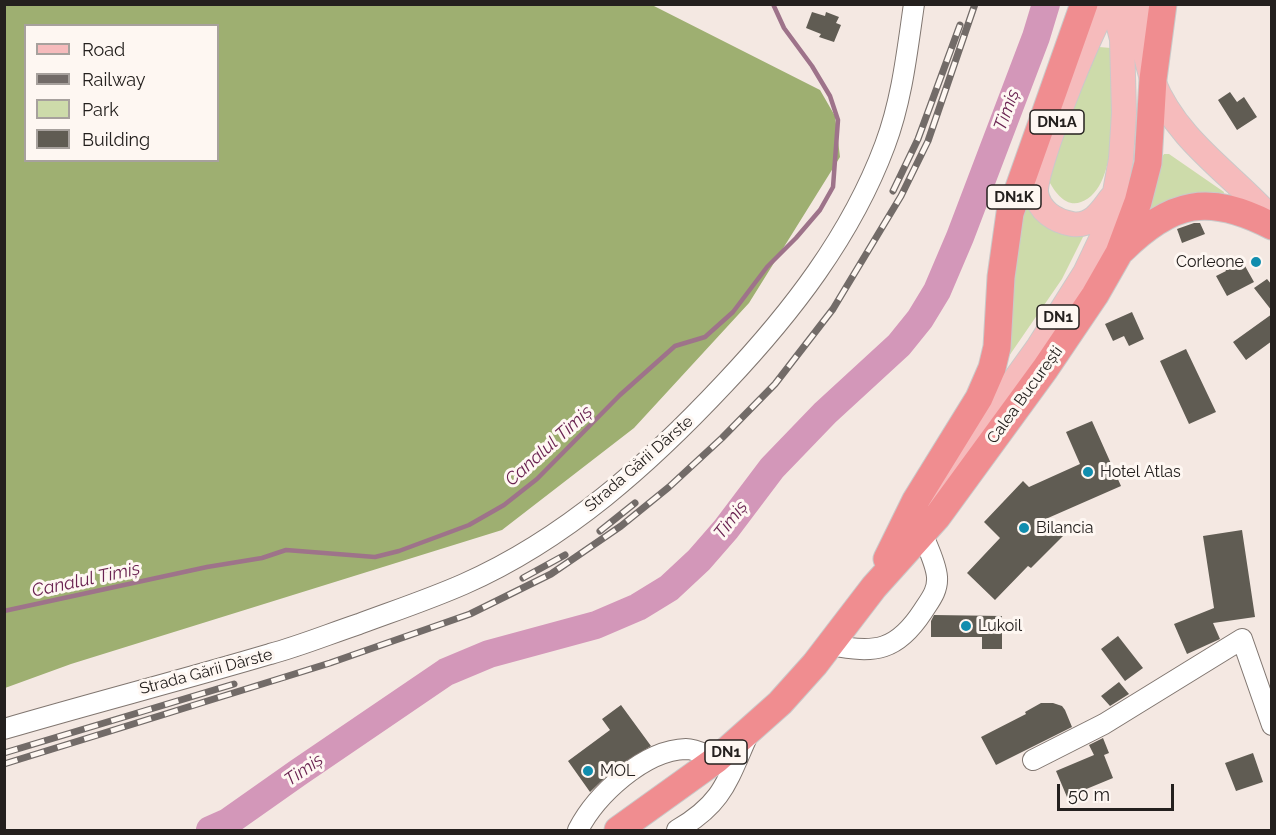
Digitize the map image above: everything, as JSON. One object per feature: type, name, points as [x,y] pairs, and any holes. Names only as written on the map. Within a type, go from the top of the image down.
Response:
[{"type":"highway","name":"DN1K","points":[[874,587],[916,500],[979,398],[992,368],[998,339],[1001,277],[1010,213],[1084,4]]},
{"type":"highway","points":[[1153,79],[1163,4]]},
{"type":"highway","name":"Calea București","points":[[618,831],[717,759],[780,703],[831,645],[874,587],[937,517],[1045,369],[1095,295],[1119,253],[1138,202],[1148,163],[1153,79]]},
{"type":"highway","points":[[1119,253],[1151,225],[1170,213],[1188,207],[1228,208],[1272,226]]},
{"type":"main road","name":"DN1A","points":[[1107,4],[1093,29],[1056,123],[1042,161],[1036,191],[1044,212],[1063,222],[1075,225],[1089,222],[1101,212],[1115,192]]},
{"type":"main road","name":"Calea București","points":[[874,587],[1072,296],[1104,233],[1121,159],[1124,113],[1122,39],[1113,4]]},
{"type":"main road","name":"Calea București","points":[[1137,5],[1153,79]]},
{"type":"main road","points":[[1153,79],[1161,98],[1185,134],[1272,219]]},
{"type":"street","name":"Strada Gării Dârste","points":[[4,729],[273,654],[454,588],[536,546],[608,495],[693,417],[767,338],[810,283],[837,242],[863,194],[885,145],[900,97],[914,4]]},
{"type":"street","points":[[831,645],[849,649],[875,650],[896,642],[917,620],[936,591],[937,576],[922,533]]},
{"type":"street","points":[[1033,760],[1104,724],[1242,639],[1272,725]]},
{"type":"street","points":[[677,831],[699,818],[715,802],[724,788],[749,732]]},
{"type":"street","points":[[578,831],[594,803],[648,760],[668,752],[688,749],[717,759]]},
{"type":"green space","points":[[4,5],[652,5],[820,90],[835,116],[840,157],[749,303],[634,428],[502,530],[71,664],[5,688]]},
{"type":"green space","points":[[1099,47],[1111,48],[1112,53],[1113,112],[1109,158],[1103,178],[1094,193],[1081,202],[1071,203],[1058,194],[1049,181],[1051,165],[1095,51]]},
{"type":"green space","points":[[1164,154],[1169,154],[1224,192],[1223,196],[1201,195],[1173,199],[1145,214],[1160,160]]},
{"type":"green space","points":[[1026,194],[1090,223],[1062,279],[998,372]]},
{"type":"building","points":[[812,12],[825,16],[826,12],[839,17],[836,23],[841,25],[834,42],[819,37],[821,34],[806,28]]},
{"type":"building","points":[[1230,92],[1237,102],[1244,97],[1257,117],[1237,130],[1218,100]]},
{"type":"building","points":[[1200,223],[1205,234],[1182,243],[1177,229]]},
{"type":"building","points":[[1240,257],[1254,282],[1227,296],[1216,276],[1226,271],[1224,266]]},
{"type":"building","points":[[1267,279],[1272,285],[1272,311],[1254,288]]},
{"type":"building","points":[[1132,312],[1144,339],[1129,346],[1124,336],[1113,341],[1105,324]]},
{"type":"building","points":[[1272,314],[1272,341],[1246,360],[1233,342]]},
{"type":"building","points":[[1186,349],[1216,412],[1189,424],[1160,361]]},
{"type":"building","points":[[1092,421],[1121,486],[1048,518],[1065,534],[1031,568],[1028,566],[995,600],[967,573],[1000,538],[984,522],[1023,481],[1029,487],[1080,464],[1066,432]]},
{"type":"building","points":[[1242,530],[1255,617],[1213,623],[1220,639],[1187,654],[1174,624],[1214,608],[1203,536]]},
{"type":"building","name":"Lukoil","points":[[934,615],[1002,616],[1002,649],[982,649],[982,637],[931,637],[931,621]]},
{"type":"building","points":[[1118,636],[1143,668],[1125,681],[1101,649]]},
{"type":"building","points":[[1119,682],[1129,694],[1110,706],[1101,696]]},
{"type":"building","points":[[1041,703],[1062,706],[1072,727],[996,765],[981,737],[1026,714],[1025,712]]},
{"type":"building","points":[[621,705],[651,746],[616,767],[590,792],[568,761],[610,730],[602,719]]},
{"type":"building","points":[[1103,738],[1109,753],[1104,755],[1113,778],[1067,797],[1056,771],[1094,755],[1089,745]]},
{"type":"building","points":[[1253,753],[1263,782],[1236,791],[1225,763]]},
{"type":"waterway","name":"Canalul Timiș","points":[[4,611],[207,567],[262,558],[286,550],[375,557],[399,551],[469,525],[504,505],[537,479],[620,395],[675,346],[705,337],[733,312],[767,267],[820,210],[833,187],[838,120],[830,96],[812,66],[784,28],[773,4]]},
{"type":"waterway","name":"Timiș","points":[[210,830],[228,822],[446,672],[489,654],[596,625],[638,607],[669,588],[699,560],[726,529],[772,468],[825,413],[899,345],[920,319],[937,291],[960,237],[1036,37],[1046,4]]},
{"type":"railway","points":[[4,764],[330,663],[470,614],[551,574],[621,526],[669,487],[775,384],[833,309],[901,196],[928,141],[975,4]]},
{"type":"railway","points":[[893,191],[918,139],[960,25]]},
{"type":"railway","points":[[600,531],[635,503]]},
{"type":"railway","points":[[523,578],[565,555]]},
{"type":"railway","points":[[4,753],[234,684]]},
{"type":"place","name":"Corleone","points":[[1256,262]]},
{"type":"place","name":"Hotel Atlas","points":[[1088,472]]},
{"type":"place","name":"Bilancia","points":[[1024,528]]},
{"type":"place","name":"Lukoil","points":[[966,626]]},
{"type":"place","name":"MOL","points":[[588,771]]}]
